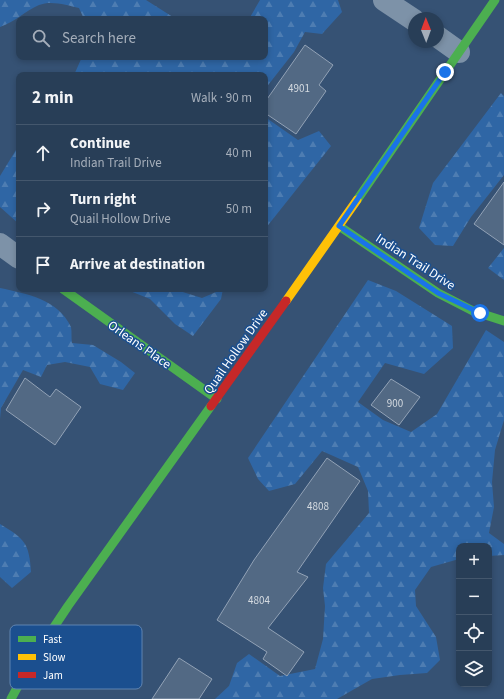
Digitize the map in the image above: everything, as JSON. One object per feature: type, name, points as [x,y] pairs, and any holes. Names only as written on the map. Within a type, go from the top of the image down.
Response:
[{"type":"street","points":[[384,0],[408,16]]},
{"type":"street","name":"Quail Hollow Drive","points":[[55,625],[339,226],[495,0]]},
{"type":"street","points":[[444,41],[459,52]]},
{"type":"street","name":"Indian Trail Drive","points":[[339,226],[438,293],[473,311],[504,321]]},
{"type":"street","points":[[0,244],[16,256]]},
{"type":"street","name":"Orleans Place","points":[[67,292],[217,399]]},
{"type":"street","name":"Quail Hollow Drive","points":[[11,699],[16,689]]},
{"type":"green space","points":[[0,0],[146,0],[171,16],[83,16],[79,8],[49,3],[34,7],[20,16],[16,16],[16,18],[0,27]]},
{"type":"green space","points":[[260,0],[338,0],[342,12],[322,34],[305,32],[294,52],[268,85],[268,72],[75,72],[81,60],[268,60],[268,16],[251,16]]},
{"type":"green space","points":[[501,93],[504,96],[504,175],[471,217],[453,246],[435,245],[419,228],[433,183]]},
{"type":"green space","points":[[268,119],[298,140],[319,131],[331,146],[268,225]]},
{"type":"green space","points":[[16,150],[16,221],[0,207],[0,176]]},
{"type":"green space","points":[[504,248],[504,280],[488,268]]},
{"type":"green space","points":[[368,280],[396,291],[452,326],[453,348],[424,374],[385,363],[358,402],[383,420],[411,432],[437,414],[486,330],[504,342],[504,420],[495,450],[492,482],[494,507],[489,533],[504,544],[504,555],[492,556],[492,543],[456,543],[456,560],[431,567],[415,590],[416,606],[436,637],[440,660],[427,673],[372,679],[337,699],[215,699],[229,686],[237,663],[249,654],[280,676],[315,669],[323,639],[325,606],[323,588],[326,564],[369,513],[368,491],[358,467],[322,451],[295,484],[269,491],[258,479],[248,458]]},
{"type":"green space","points":[[0,288],[41,299],[50,304],[58,310],[71,327],[72,343],[93,345],[121,362],[135,373],[123,390],[100,384],[90,367],[65,362],[47,365],[41,377],[23,370],[1,408],[0,419]]},
{"type":"green space","points":[[132,292],[183,292],[202,298],[216,292],[222,292],[221,299],[193,336],[175,324],[150,299]]},
{"type":"green space","points":[[0,524],[20,538],[29,554],[31,572],[12,588],[0,577]]},
{"type":"building","points":[[305,45],[333,65],[319,85],[326,91],[296,134],[268,115],[268,98]]},
{"type":"building","points":[[504,182],[504,245],[474,224]]},
{"type":"building","points":[[25,378],[50,397],[56,389],[81,407],[55,445],[6,410]]},
{"type":"building","points":[[391,379],[420,397],[399,425],[371,405]]},
{"type":"building","points":[[327,458],[360,481],[297,572],[308,577],[268,628],[304,652],[287,676],[263,659],[267,652],[217,620],[254,560]]},
{"type":"building","points":[[179,658],[212,679],[199,699],[152,699]]},
{"type":"traffic: fast","points":[[357,200],[495,0]]},
{"type":"traffic: fast","points":[[339,226],[438,293],[473,311],[504,321]]},
{"type":"traffic: fast","points":[[67,292],[217,399]]},
{"type":"traffic: fast","points":[[55,625],[211,406]]},
{"type":"traffic: fast","points":[[11,699],[16,689]]},
{"type":"traffic: slow","points":[[286,301],[357,200]]},
{"type":"traffic: jam","points":[[211,406],[286,301]]},
{"type":"route","points":[[445,72],[339,226],[438,293],[473,311],[480,313]]}]
